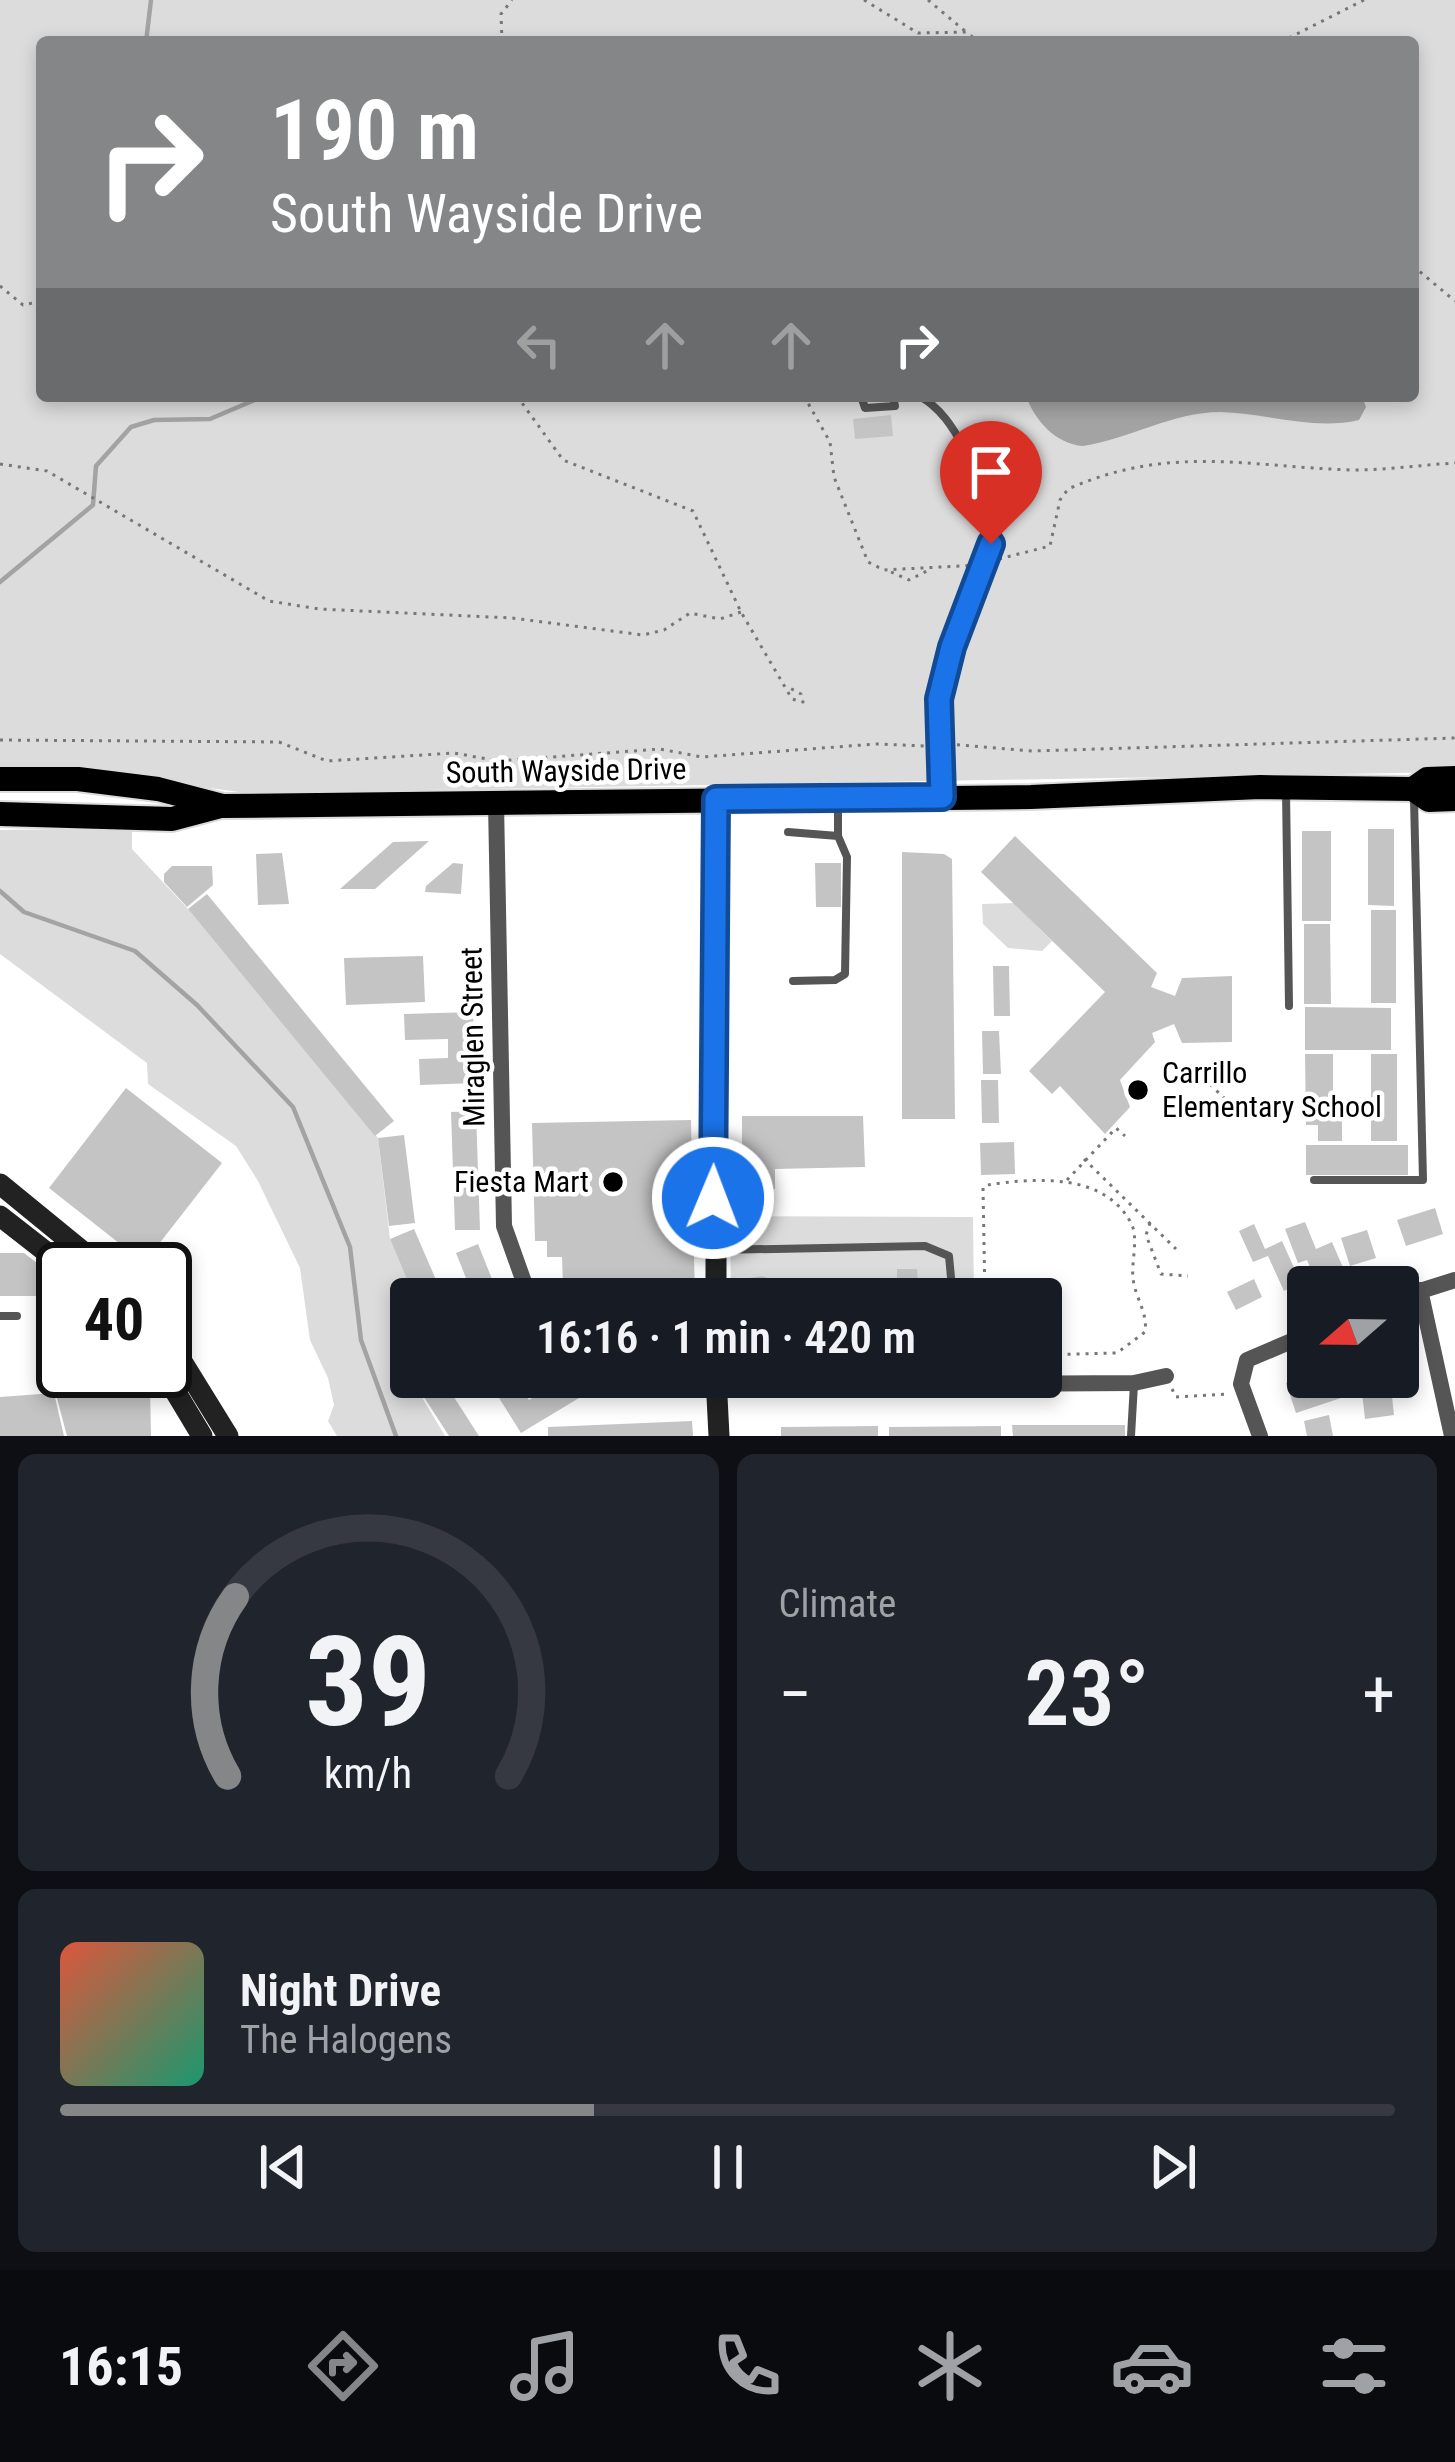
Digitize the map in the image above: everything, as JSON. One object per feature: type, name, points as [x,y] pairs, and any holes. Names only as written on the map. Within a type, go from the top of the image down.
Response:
[{"type":"main road","name":"South Wayside Drive","points":[[1,779],[158,789],[223,806]]},
{"type":"main road","name":"South Wayside Drive","points":[[3,814],[172,819],[223,806],[942,797],[1286,787],[1413,789],[1429,800],[1453,789]]},
{"type":"street","points":[[716,799],[716,1278]]},
{"type":"street","name":"Miraglen Street","points":[[496,803],[504,1226],[520,1278]]},
{"type":"street","points":[[0,1184],[71,1242]]},
{"type":"street","points":[[0,1216],[36,1244]]},
{"type":"street","points":[[1452,1436],[1420,1290],[1455,1280]]},
{"type":"street","points":[[1260,1436],[1243,1394],[1242,1373],[1247,1360],[1287,1343]]},
{"type":"street","points":[[1062,1382],[1135,1383],[1166,1376]]},
{"type":"street","points":[[192,1378],[228,1436]]},
{"type":"street","points":[[180,1398],[202,1436]]},
{"type":"street","points":[[717,1398],[718,1436]]},
{"type":"lane","points":[[863,402],[865,408],[895,406],[894,402]]},
{"type":"lane","points":[[928,402],[939,409],[985,479],[993,527],[987,563],[939,699],[942,797]]},
{"type":"lane","points":[[1286,787],[1289,1006]]},
{"type":"lane","points":[[1314,1180],[1423,1180],[1413,789]]},
{"type":"lane","points":[[793,981],[835,980],[845,974],[847,857],[838,836],[838,798]]},
{"type":"lane","points":[[788,832],[838,836]]},
{"type":"lane","points":[[716,1250],[925,1246],[949,1256],[951,1278]]},
{"type":"lane","points":[[0,1316],[17,1316]]},
{"type":"lane","points":[[1131,1436],[1135,1383]]},
{"type":"path","points":[[502,36],[501,14],[512,0]]},
{"type":"path","points":[[864,0],[918,33],[966,32]]},
{"type":"path","points":[[928,0],[971,36]]},
{"type":"path","points":[[1293,36],[1364,0]]},
{"type":"path","points":[[1419,271],[1455,301]]},
{"type":"path","points":[[0,286],[23,305],[36,302]]},
{"type":"path","points":[[521,402],[563,460],[693,511],[741,611],[786,686]]},
{"type":"path","points":[[808,402],[830,442],[833,477],[861,552],[884,570],[909,580],[933,568]]},
{"type":"path","points":[[884,570],[987,563],[1050,546],[1060,500],[1068,489],[1167,460],[1257,460],[1348,470],[1455,463]]},
{"type":"path","points":[[0,464],[47,471],[244,591],[293,606],[512,618],[643,635],[664,630],[690,613],[720,619],[741,611]]},
{"type":"path","points":[[0,740],[279,742],[327,761],[454,753],[498,761],[660,749],[702,757],[939,744],[1033,751],[1455,738]]},
{"type":"path","points":[[1197,1072],[1246,1119]]},
{"type":"path","points":[[1066,1181],[1116,1128],[1125,1136]]},
{"type":"path","points":[[1084,1159],[1176,1249]]},
{"type":"path","points":[[985,1278],[983,1188],[1066,1181],[1100,1191],[1133,1227],[1133,1281],[1147,1326],[1131,1346],[1117,1353],[1062,1354]]},
{"type":"path","points":[[1150,1223],[1146,1234],[1161,1274],[1188,1276]]},
{"type":"path","points":[[1166,1376],[1176,1397],[1243,1394]]},
{"type":"shaded area","points":[[0,0],[1455,0],[1455,772],[247,793],[55,767],[0,767]]},
{"type":"shaded area","points":[[1029,402],[1364,402],[1366,407],[1359,420],[1324,424],[1203,413],[1083,446],[1064,441]]},
{"type":"shaded area","points":[[132,828],[132,849],[188,909],[378,1138],[390,1239],[406,1278],[390,1278],[390,1398],[422,1398],[445,1436],[337,1436],[328,1421],[334,1405],[328,1378],[310,1340],[300,1268],[236,1146],[148,1084],[147,1063],[0,954],[0,830]]},
{"type":"shaded area","points":[[1014,903],[1052,941],[1042,951],[1008,948],[983,924],[982,904]]},
{"type":"shaded area","points":[[730,1216],[973,1217],[974,1278],[731,1278]]},
{"type":"building","points":[[891,415],[893,436],[855,439],[853,419]]},
{"type":"building","points":[[1368,829],[1394,829],[1394,906],[1368,905]]},
{"type":"building","points":[[1302,831],[1331,831],[1331,921],[1302,921]]},
{"type":"building","points":[[1015,836],[1157,973],[1151,987],[1175,996],[1182,978],[1232,976],[1232,1042],[1182,1043],[1174,1024],[1152,1033],[1155,1042],[1120,1080],[1130,1107],[1105,1134],[1060,1086],[1052,1094],[1029,1071],[1105,992],[981,872]]},
{"type":"building","points":[[429,841],[375,889],[340,889],[393,842]]},
{"type":"building","points":[[902,852],[944,854],[952,859],[955,1119],[902,1119]]},
{"type":"building","points":[[282,853],[289,904],[258,905],[256,854]]},
{"type":"building","points":[[453,863],[463,864],[461,894],[425,892],[426,886]]},
{"type":"building","points":[[815,863],[841,863],[841,907],[816,907]]},
{"type":"building","points":[[172,866],[212,866],[213,885],[187,907],[164,882]]},
{"type":"building","points":[[207,894],[394,1121],[375,1136],[188,909]]},
{"type":"building","points":[[1371,910],[1396,910],[1396,1003],[1371,1003]]},
{"type":"building","points":[[1304,924],[1330,924],[1331,1004],[1304,1004]]},
{"type":"building","points":[[423,956],[425,1002],[346,1005],[344,958]]},
{"type":"building","points":[[993,966],[1009,966],[1010,1016],[994,1016]]},
{"type":"building","points":[[1305,1007],[1391,1008],[1391,1050],[1305,1050]]},
{"type":"building","points":[[473,1012],[476,1083],[420,1085],[419,1059],[448,1058],[448,1039],[405,1040],[404,1014]]},
{"type":"building","points":[[982,1031],[999,1031],[1001,1074],[983,1074]]},
{"type":"building","points":[[1305,1054],[1333,1054],[1333,1118],[1342,1118],[1342,1141],[1318,1141],[1318,1125],[1306,1125]]},
{"type":"building","points":[[1371,1054],[1397,1054],[1397,1141],[1371,1141]]},
{"type":"building","points":[[981,1080],[998,1080],[999,1123],[982,1123]]},
{"type":"building","points":[[126,1088],[222,1163],[160,1242],[118,1242],[49,1188]]},
{"type":"building","points":[[476,1111],[480,1230],[455,1230],[451,1112]]},
{"type":"building","points":[[742,1116],[863,1116],[865,1167],[775,1169],[775,1189],[742,1189]]},
{"type":"building","name":"Fiesta Mart","points":[[691,1120],[695,1278],[563,1278],[562,1257],[547,1257],[547,1241],[535,1241],[532,1123]]},
{"type":"building","points":[[404,1135],[415,1223],[389,1226],[378,1138]]},
{"type":"building","points":[[1014,1142],[1015,1174],[981,1175],[980,1143]]},
{"type":"building","points":[[1306,1145],[1408,1145],[1408,1175],[1306,1175]]},
{"type":"building","points":[[1435,1208],[1443,1234],[1406,1246],[1397,1220]]},
{"type":"building","points":[[1305,1222],[1316,1249],[1332,1242],[1342,1266],[1309,1266],[1307,1260],[1298,1263],[1285,1229]]},
{"type":"building","points":[[1254,1224],[1265,1249],[1282,1241],[1293,1266],[1287,1266],[1287,1290],[1268,1256],[1253,1262],[1239,1231]]},
{"type":"building","points":[[414,1229],[435,1278],[406,1278],[390,1239]]},
{"type":"building","points":[[1367,1230],[1376,1258],[1350,1266],[1341,1238]]},
{"type":"building","points":[[478,1244],[492,1278],[466,1278],[456,1253]]},
{"type":"building","points":[[0,1253],[24,1253],[36,1262],[36,1296],[0,1296]]},
{"type":"building","points":[[897,1269],[917,1269],[918,1278],[897,1278]]},
{"type":"building","points":[[1254,1279],[1262,1297],[1236,1310],[1227,1292]]},
{"type":"building","points":[[0,1397],[55,1398],[64,1436],[0,1436]]},
{"type":"building","points":[[57,1398],[150,1398],[151,1436],[67,1436]]},
{"type":"building","points":[[425,1398],[455,1398],[479,1436],[449,1436]]},
{"type":"building","points":[[499,1398],[579,1398],[521,1433]]},
{"type":"building","points":[[1291,1398],[1341,1398],[1296,1413]]},
{"type":"building","points":[[1363,1398],[1392,1398],[1394,1415],[1365,1419]]},
{"type":"building","points":[[1329,1415],[1333,1436],[1307,1436],[1304,1421]]},
{"type":"building","points":[[692,1421],[693,1436],[548,1436],[548,1427]]},
{"type":"building","points":[[1012,1425],[1125,1425],[1125,1436],[1013,1436]]},
{"type":"building","points":[[878,1426],[878,1436],[781,1436],[781,1427]]},
{"type":"building","points":[[1001,1426],[1001,1436],[889,1436],[889,1427]]},
{"type":"waterway","points":[[147,36],[151,0]]},
{"type":"waterway","points":[[0,582],[93,505],[96,466],[131,427],[154,420],[210,419],[250,402]]},
{"type":"waterway","points":[[0,891],[24,912],[135,951],[197,1005],[293,1107],[350,1247],[361,1340],[396,1436]]},
{"type":"place","name":"Carrillo Elementary School","points":[[1138,1090]]},
{"type":"place","name":"Fiesta Mart","points":[[613,1182]]},
{"type":"route","points":[[713,1198],[716,799],[942,797],[939,699],[952,647],[980,584],[991,544]]}]
